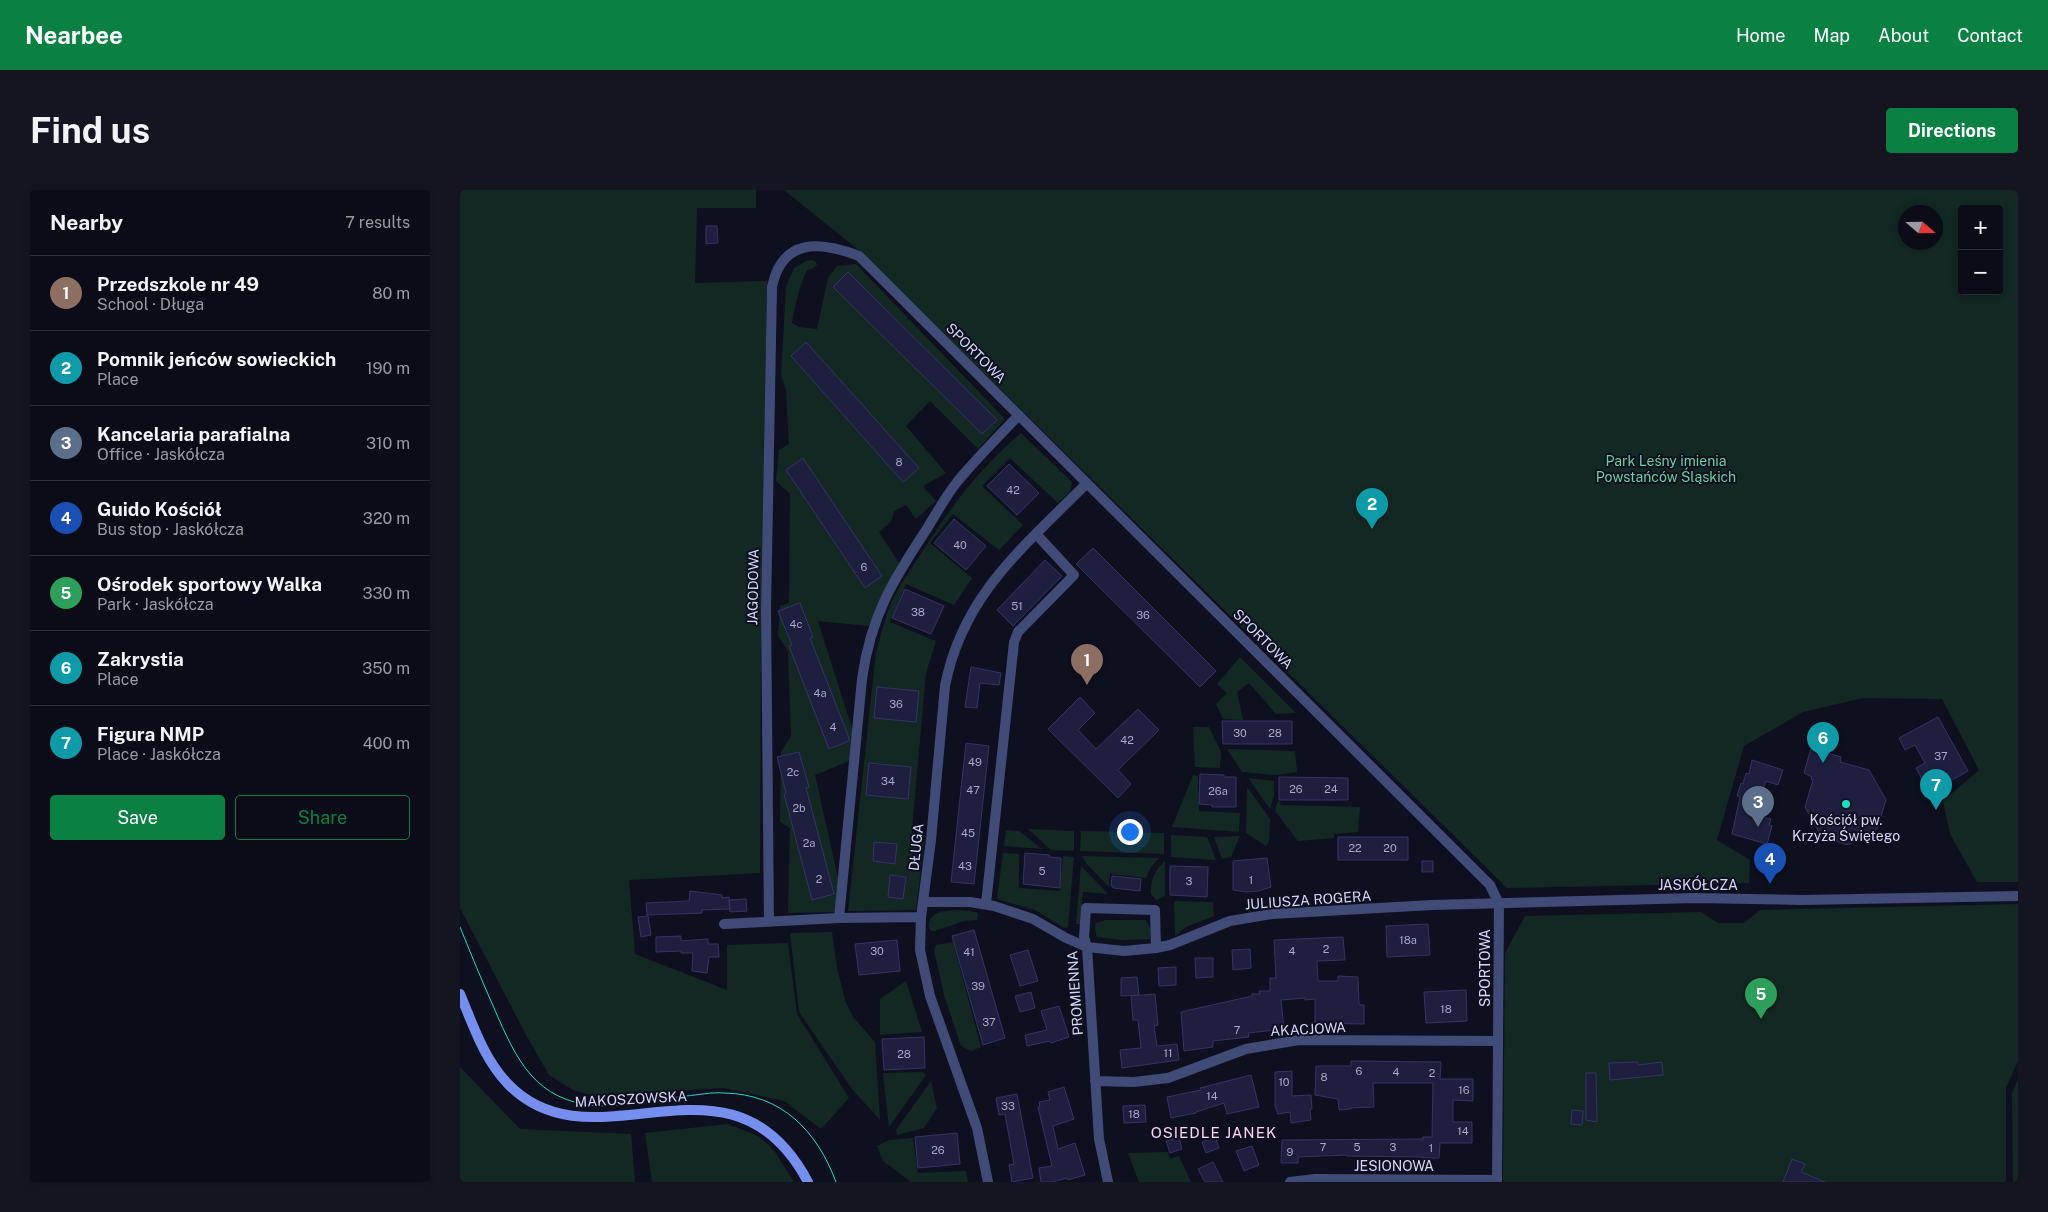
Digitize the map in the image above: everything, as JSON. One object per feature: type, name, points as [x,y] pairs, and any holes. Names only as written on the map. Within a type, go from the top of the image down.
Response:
[{"type":"main road","name":"MAKOSZOWSKA","points":[[460,994],[484,1050],[496,1069],[509,1085],[528,1100],[548,1111],[590,1118],[684,1109],[708,1109],[724,1112],[745,1119],[767,1132],[786,1148],[808,1182]]},
{"type":"street","name":"SPORTOWA","points":[[785,257],[802,248],[814,246],[837,248],[859,256],[1483,878],[1494,892],[1499,904],[1497,1181]]},
{"type":"street","name":"JAGODOWA","points":[[769,922],[766,608],[772,297],[775,273],[785,257]]},
{"type":"street","points":[[839,918],[862,679],[872,628],[891,585],[952,489],[974,462],[1019,416]]},
{"type":"street","name":"DŁUGA","points":[[988,1182],[977,1128],[925,979],[920,950],[921,917],[943,701],[949,665],[966,623],[984,593],[994,578],[1088,483]]},
{"type":"street","points":[[986,904],[1014,642],[1018,632],[1074,575],[1037,535]]},
{"type":"street","name":"JASKÓŁCZA","points":[[1499,904],[1695,898],[1802,900],[2018,896]]},
{"type":"street","name":"JULIUSZA ROGERA","points":[[924,902],[986,904],[1033,919],[1066,938],[1087,947],[1124,951],[1170,945],[1222,923],[1251,916],[1423,906],[1499,904]]},
{"type":"street","name":"PROMIENNA","points":[[1108,1182],[1101,1154],[1095,1081],[1087,947],[1084,937],[1086,908],[1155,910],[1156,948]]},
{"type":"street","points":[[724,924],[839,918],[921,917]]},
{"type":"street","name":"AKACJOWA","points":[[1095,1081],[1148,1081],[1168,1078],[1246,1049],[1299,1040],[1498,1041]]},
{"type":"street","name":"JESIONOWA","points":[[1290,1182],[1315,1179],[1497,1181]]},
{"type":"green space","points":[[460,190],[756,190],[756,208],[697,208],[695,283],[767,281],[761,608],[760,873],[629,880],[635,954],[727,990],[727,945],[788,943],[797,1014],[849,1098],[821,1129],[784,1101],[724,1088],[594,1096],[573,1090],[549,1075],[460,908]]},
{"type":"green space","name":"Park Leśny imienia Powstańców Śląskich","points":[[784,190],[2018,190],[2018,882],[1977,882],[1950,834],[1943,801],[1979,770],[1942,699],[1863,698],[1803,712],[1744,746],[1717,840],[1750,860],[1749,883],[1507,888],[861,252]]},
{"type":"green space","points":[[812,260],[817,265],[807,270],[804,276],[792,323],[799,327],[817,329],[828,278],[837,266],[856,264],[1005,419],[978,449],[930,401],[906,426],[946,473],[923,486],[936,501],[916,519],[906,505],[894,511],[891,522],[879,532],[901,566],[869,626],[818,621],[855,738],[852,760],[815,775],[840,887],[835,912],[788,913],[790,828],[780,822],[781,752],[791,736],[788,651],[778,636],[780,606],[789,603],[790,494],[776,481],[779,450],[789,444],[786,390],[781,375],[786,287],[794,268],[806,261]]},
{"type":"green space","points":[[1021,433],[1072,482],[1070,492],[1058,503],[1010,458],[982,486],[1023,525],[999,550],[953,514],[930,543],[972,578],[954,605],[906,584],[890,622],[936,641],[926,673],[911,840],[924,842],[916,910],[848,911],[876,652],[885,620],[896,594],[907,575],[957,502],[980,473]]},
{"type":"green space","points":[[1240,657],[1296,713],[1276,714],[1249,683],[1237,692],[1243,720],[1223,719],[1216,704],[1227,693],[1217,684]]},
{"type":"green space","points":[[1193,727],[1209,727],[1221,752],[1220,768],[1195,767]]},
{"type":"green space","points":[[1227,749],[1295,751],[1297,772],[1276,775],[1242,772]]},
{"type":"green space","points":[[1193,775],[1198,776],[1199,811],[1240,813],[1239,832],[1172,827]]},
{"type":"green space","points":[[1248,778],[1274,781],[1274,795],[1270,809]]},
{"type":"green space","points":[[1247,787],[1270,819],[1269,841],[1266,846],[1246,833]]},
{"type":"green space","points":[[1279,801],[1281,805],[1360,807],[1358,832],[1334,834],[1334,838],[1298,841],[1275,811]]},
{"type":"green space","points":[[1028,829],[1074,831],[1074,851],[1051,850]]},
{"type":"green space","points":[[1006,830],[1019,831],[1042,849],[1004,846]]},
{"type":"green space","points":[[1081,831],[1164,833],[1164,854],[1080,851]]},
{"type":"green space","points":[[1171,835],[1207,837],[1216,860],[1171,857]]},
{"type":"green space","points":[[1240,836],[1231,857],[1222,859],[1214,837]]},
{"type":"green space","points":[[1003,853],[1019,854],[1019,888],[1060,891],[1063,856],[1074,857],[1068,927],[1064,928],[1037,911],[997,899]]},
{"type":"green space","points":[[1082,856],[1159,858],[1151,867],[1146,878],[1110,874],[1109,887],[1086,863]]},
{"type":"green space","points":[[1165,861],[1165,896],[1156,900],[1151,894],[1153,879]]},
{"type":"green space","points":[[1081,866],[1108,894],[1083,892],[1080,924],[1076,924]]},
{"type":"green space","points":[[1174,901],[1213,902],[1214,916],[1186,927],[1175,936]]},
{"type":"green space","points":[[2018,904],[2018,1061],[2006,1088],[2006,1182],[1503,1182],[1505,953],[1525,916],[1701,912],[1718,923],[1744,923],[1760,910]]},
{"type":"green space","points":[[965,910],[978,913],[977,920],[964,921],[935,931],[931,931],[929,928],[929,922],[936,914]]},
{"type":"green space","points":[[1106,920],[1146,920],[1151,930],[1150,939],[1122,940],[1097,937],[1096,923]]},
{"type":"green space","points":[[832,932],[837,968],[845,1000],[853,1017],[875,1042],[880,1120],[852,1089],[799,1012],[790,933]]},
{"type":"green space","points":[[953,942],[981,1047],[971,1051],[961,1046],[944,995],[934,950],[936,945]]},
{"type":"green space","points":[[906,981],[922,1032],[880,1035],[880,999]]},
{"type":"green space","points":[[460,1067],[520,1129],[631,1134],[635,1182],[460,1182]]},
{"type":"green space","points":[[923,1072],[926,1075],[889,1127],[883,1073]]},
{"type":"green space","points":[[2018,1079],[2018,1182],[2013,1182],[2012,1093]]},
{"type":"green space","points":[[931,1081],[937,1108],[924,1128],[897,1135],[896,1130]]},
{"type":"green space","points":[[728,1124],[758,1136],[773,1149],[794,1182],[652,1182],[645,1133]]},
{"type":"green space","points":[[913,1138],[918,1173],[966,1171],[968,1182],[911,1182],[883,1161],[877,1146],[889,1140]]},
{"type":"green space","points":[[1168,1152],[1170,1159],[1179,1156],[1191,1182],[1139,1182],[1128,1153]]},
{"type":"building","points":[[706,226],[717,226],[718,243],[706,244]]},
{"type":"building","points":[[848,272],[997,420],[982,434],[833,287]]},
{"type":"building","points":[[806,342],[919,468],[903,482],[791,356]]},
{"type":"building","points":[[803,458],[882,576],[865,588],[786,470]]},
{"type":"building","points":[[1009,464],[1039,493],[1017,515],[987,486]]},
{"type":"building","points":[[954,519],[986,546],[966,570],[934,543]]},
{"type":"building","points":[[1093,548],[1216,671],[1200,687],[1076,564]]},
{"type":"building","points":[[1045,560],[1062,576],[1013,626],[997,610]]},
{"type":"building","points":[[905,589],[944,606],[931,634],[892,618]]},
{"type":"building","points":[[800,603],[813,637],[810,638],[849,738],[849,741],[829,749],[789,646],[792,645],[778,611]]},
{"type":"building","points":[[971,667],[1001,673],[999,685],[980,683],[977,708],[965,707]]},
{"type":"building","points":[[877,687],[919,691],[916,722],[874,718]]},
{"type":"building","points":[[1080,697],[1095,713],[1078,730],[1096,749],[1138,709],[1159,730],[1118,770],[1131,784],[1118,798],[1048,729]]},
{"type":"building","points":[[1938,717],[1968,771],[1938,788],[1931,774],[1922,779],[1916,768],[1925,763],[1915,745],[1905,750],[1899,738]]},
{"type":"building","points":[[1222,721],[1292,721],[1292,744],[1223,744]]},
{"type":"building","points":[[966,743],[989,746],[974,884],[951,882]]},
{"type":"building","name":"Kościół pw. Krzyża Świętego","points":[[1811,748],[1841,757],[1840,762],[1869,770],[1886,800],[1877,829],[1848,845],[1820,836],[1805,807],[1813,780],[1811,779],[1812,777],[1804,773]]},
{"type":"building","points":[[799,752],[809,787],[806,788],[834,894],[812,900],[784,794],[786,793],[777,757]]},
{"type":"building","points":[[1752,760],[1783,770],[1778,785],[1766,781],[1755,815],[1771,819],[1769,825],[1772,826],[1767,844],[1732,834],[1740,797],[1737,796],[1746,773],[1749,774]]},
{"type":"building","points":[[869,763],[911,767],[908,799],[866,795]]},
{"type":"building","points":[[1200,774],[1236,777],[1236,807],[1212,807],[1212,805],[1199,804]]},
{"type":"building","points":[[1279,777],[1348,778],[1348,800],[1279,800]]},
{"type":"building","points":[[1338,837],[1408,837],[1408,860],[1338,860]]},
{"type":"building","points":[[874,842],[897,844],[895,864],[873,861]]},
{"type":"building","points":[[1025,853],[1061,858],[1060,888],[1023,884]]},
{"type":"building","points":[[1267,858],[1271,887],[1259,891],[1233,890],[1233,861]]},
{"type":"building","points":[[1422,861],[1433,861],[1433,872],[1422,872]]},
{"type":"building","points":[[1170,866],[1208,867],[1207,897],[1170,895]]},
{"type":"building","points":[[890,875],[906,877],[903,899],[888,897]]},
{"type":"building","points":[[1112,876],[1141,879],[1140,891],[1113,888],[1111,886]]},
{"type":"building","points":[[690,891],[722,895],[722,898],[729,897],[730,909],[702,910],[702,913],[647,915],[646,903],[689,901]]},
{"type":"building","points":[[746,899],[747,911],[730,912],[729,900]]},
{"type":"building","points":[[648,916],[651,935],[641,937],[638,917]]},
{"type":"building","points":[[1428,924],[1430,955],[1387,957],[1386,926]]},
{"type":"building","points":[[974,930],[1005,1038],[983,1045],[952,936]]},
{"type":"building","points":[[681,936],[681,941],[708,939],[708,944],[718,944],[719,957],[709,957],[707,973],[692,971],[693,953],[681,953],[681,951],[656,952],[656,937]]},
{"type":"building","points":[[1343,937],[1345,960],[1317,961],[1318,981],[1338,981],[1338,976],[1358,977],[1359,1005],[1364,1005],[1364,1024],[1315,1023],[1315,999],[1281,1000],[1284,1029],[1248,1033],[1249,1037],[1213,1041],[1213,1047],[1184,1051],[1181,1012],[1252,996],[1252,994],[1260,994],[1259,991],[1270,991],[1270,978],[1276,978],[1274,940]]},
{"type":"building","points":[[897,940],[900,971],[859,975],[855,944]]},
{"type":"building","points":[[1250,949],[1251,968],[1233,970],[1232,950]]},
{"type":"building","points":[[1028,950],[1038,981],[1020,986],[1010,955]]},
{"type":"building","points":[[1195,958],[1213,958],[1213,977],[1196,978]]},
{"type":"building","points":[[1176,967],[1176,985],[1159,986],[1158,968]]},
{"type":"building","points":[[1137,977],[1139,995],[1121,996],[1121,978]]},
{"type":"building","points":[[1466,990],[1467,1021],[1426,1023],[1424,992]]},
{"type":"building","points":[[1031,992],[1035,1008],[1020,1012],[1015,996]]},
{"type":"building","points":[[1155,994],[1158,1025],[1154,1026],[1157,1046],[1177,1044],[1179,1060],[1122,1068],[1120,1050],[1141,1048],[1138,1020],[1133,1020],[1131,996]]},
{"type":"building","points":[[1059,1006],[1069,1037],[1051,1043],[1050,1041],[1027,1046],[1025,1035],[1047,1030],[1041,1011]]},
{"type":"building","points":[[924,1037],[925,1068],[884,1070],[882,1039]]},
{"type":"building","points":[[1351,1061],[1441,1062],[1440,1079],[1473,1079],[1473,1101],[1453,1100],[1453,1122],[1472,1122],[1472,1143],[1440,1143],[1439,1158],[1346,1155],[1298,1157],[1298,1163],[1281,1163],[1282,1140],[1423,1139],[1423,1137],[1432,1137],[1433,1083],[1373,1083],[1374,1107],[1339,1110],[1338,1099],[1315,1095],[1316,1066],[1351,1066]]},
{"type":"building","points":[[1637,1062],[1639,1065],[1662,1062],[1663,1075],[1610,1080],[1609,1063]]},
{"type":"building","points":[[1292,1071],[1292,1096],[1311,1095],[1311,1120],[1291,1123],[1290,1112],[1278,1114],[1275,1106],[1275,1072]]},
{"type":"building","points":[[1586,1073],[1596,1073],[1597,1122],[1586,1120]]},
{"type":"building","points":[[1251,1075],[1259,1107],[1227,1114],[1224,1103],[1196,1113],[1171,1118],[1167,1097],[1201,1090],[1200,1088]]},
{"type":"building","points":[[1064,1087],[1074,1119],[1053,1126],[1058,1149],[1075,1143],[1085,1175],[1068,1180],[1067,1178],[1052,1182],[1041,1182],[1039,1168],[1052,1166],[1038,1107],[1040,1107],[1039,1102],[1050,1100],[1048,1092]]},
{"type":"building","points":[[1017,1094],[1033,1178],[1012,1182],[1009,1165],[1014,1164],[1005,1114],[999,1115],[996,1098]]},
{"type":"building","points":[[1145,1105],[1146,1122],[1124,1123],[1123,1106]]},
{"type":"building","points":[[1572,1110],[1583,1111],[1582,1125],[1571,1124]]},
{"type":"building","points":[[957,1133],[960,1164],[918,1168],[915,1137]]},
{"type":"building","points":[[1215,1137],[1219,1148],[1206,1153],[1202,1142]]},
{"type":"building","points":[[1179,1138],[1182,1149],[1170,1153],[1166,1141]]},
{"type":"building","points":[[1252,1146],[1259,1165],[1244,1171],[1236,1151]]},
{"type":"building","points":[[1792,1159],[1805,1164],[1801,1172],[1825,1182],[1783,1182]]},
{"type":"building","points":[[1213,1162],[1223,1182],[1205,1182],[1198,1169]]},
{"type":"tram line","points":[[460,927],[511,1045],[520,1061],[543,1087],[558,1096],[576,1103],[598,1106],[714,1093],[745,1095],[763,1100],[780,1108],[808,1132],[819,1147],[836,1182]]},
{"type":"place","name":"Pomnik jeńców sowieckich","points":[[1372,529]]},
{"type":"place","name":"Przedszkole nr 49","points":[[1087,685]]},
{"type":"place","name":"Zakrystia","points":[[1823,763]]},
{"type":"place","name":"Kościół pw. Krzyża Świętego","points":[[1846,804]]},
{"type":"place","name":"Figura NMP","points":[[1936,810]]},
{"type":"place","name":"Kancelaria parafialna","points":[[1758,827]]},
{"type":"place","name":"Guido Kościół","points":[[1770,884]]},
{"type":"place","name":"Ośrodek sportowy Walka","points":[[1761,1019]]},
{"type":"district","name":"OSIEDLE JANEK","points":[[1214,1132]]}]
